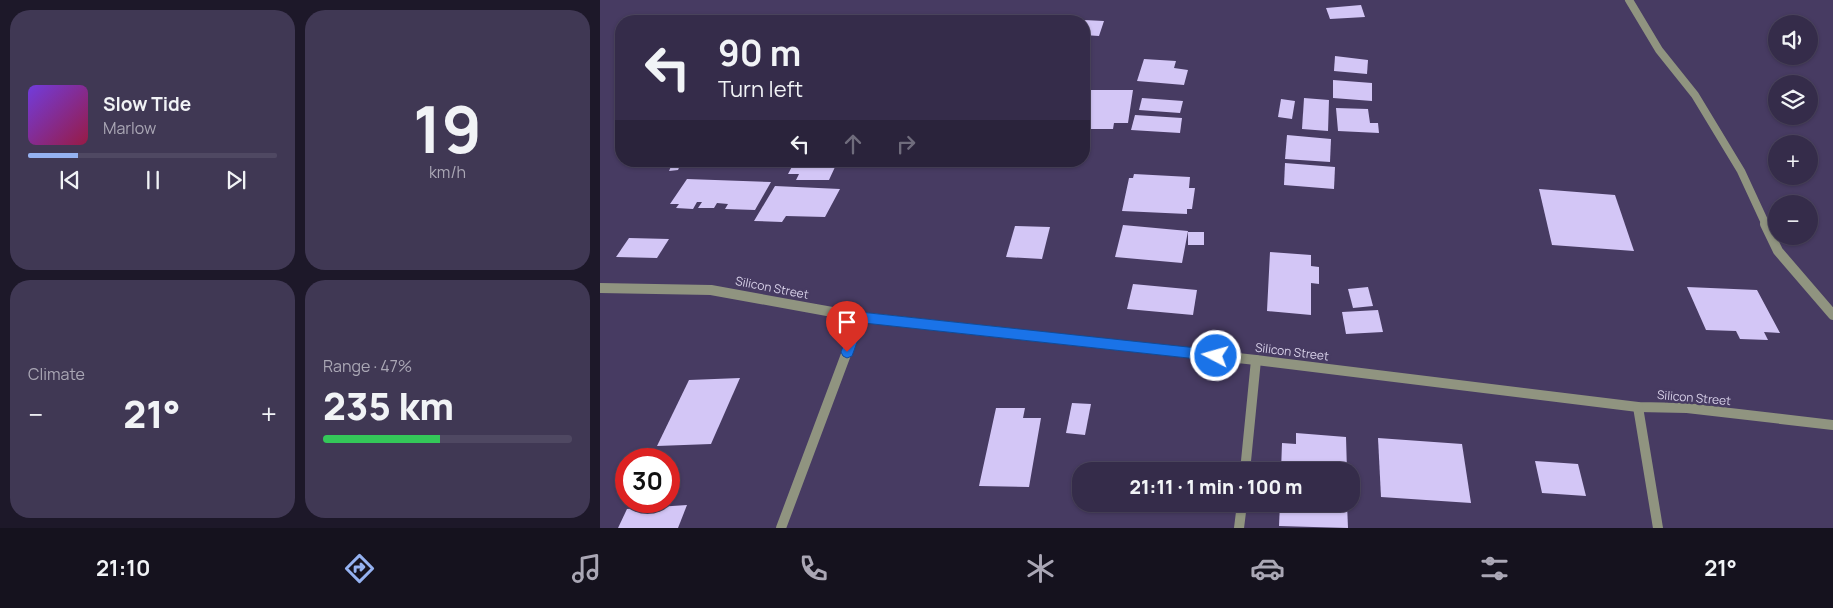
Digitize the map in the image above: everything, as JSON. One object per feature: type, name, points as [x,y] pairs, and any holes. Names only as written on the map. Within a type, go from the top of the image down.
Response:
[{"type":"street","points":[[1629,0],[1659,50],[1696,95],[1741,171],[1778,251],[1833,315]]},
{"type":"street","name":"Silicon Street","points":[[600,288],[711,290],[860,317],[1256,360],[1638,407],[1687,408],[1833,425]]},
{"type":"street","points":[[780,528],[860,317]]},
{"type":"street","points":[[1246,462],[1256,360]]},
{"type":"street","points":[[1638,407],[1658,528]]},
{"type":"street","points":[[1239,528],[1241,512]]},
{"type":"building","points":[[1361,5],[1365,17],[1330,19],[1326,8]]},
{"type":"building","points":[[1090,20],[1104,21],[1099,36],[1090,35]]},
{"type":"building","points":[[1335,56],[1368,60],[1367,74],[1334,71]]},
{"type":"building","points":[[1144,59],[1176,61],[1174,68],[1188,70],[1184,85],[1137,81]]},
{"type":"building","points":[[1333,80],[1372,83],[1372,101],[1333,98]]},
{"type":"building","points":[[1090,90],[1133,90],[1128,123],[1114,123],[1113,129],[1090,129]]},
{"type":"building","points":[[1142,98],[1183,101],[1180,113],[1139,110]]},
{"type":"building","points":[[1304,98],[1329,100],[1328,131],[1302,129]]},
{"type":"building","points":[[1281,99],[1295,101],[1292,119],[1278,117]]},
{"type":"building","points":[[1336,108],[1368,109],[1370,123],[1378,123],[1379,133],[1338,131]]},
{"type":"building","points":[[1135,115],[1182,118],[1180,133],[1131,130]]},
{"type":"building","points":[[1287,135],[1331,139],[1330,162],[1285,159]]},
{"type":"building","points":[[1285,163],[1335,167],[1334,189],[1284,185]]},
{"type":"building","points":[[671,167],[679,167],[678,170],[669,171]]},
{"type":"building","points":[[792,167],[835,167],[829,180],[796,180],[799,174],[788,174]]},
{"type":"building","points":[[1134,174],[1190,177],[1189,188],[1195,188],[1192,209],[1187,209],[1187,214],[1122,211],[1129,178],[1133,178]]},
{"type":"building","points":[[687,179],[771,182],[755,210],[725,209],[728,204],[717,203],[714,208],[698,208],[702,202],[697,202],[693,209],[676,208],[679,204],[670,204]]},
{"type":"building","points":[[775,186],[840,189],[825,217],[786,216],[782,222],[754,221]]},
{"type":"building","points":[[1539,189],[1615,195],[1634,251],[1552,245]]},
{"type":"building","points":[[1123,225],[1188,231],[1182,263],[1115,257]]},
{"type":"building","points":[[1015,226],[1050,227],[1042,259],[1006,257]]},
{"type":"building","points":[[1188,232],[1204,232],[1204,245],[1188,245]]},
{"type":"building","points":[[629,238],[669,239],[657,258],[616,257]]},
{"type":"building","points":[[1270,252],[1311,255],[1311,266],[1319,267],[1319,284],[1311,283],[1311,315],[1267,311]]},
{"type":"building","points":[[1133,284],[1197,290],[1193,315],[1127,309]]},
{"type":"building","points":[[1368,287],[1373,306],[1353,308],[1348,289]]},
{"type":"building","points":[[1687,287],[1757,290],[1780,333],[1764,332],[1768,340],[1740,339],[1736,331],[1706,330]]},
{"type":"building","points":[[1378,310],[1383,332],[1346,334],[1342,312]]},
{"type":"building","points":[[740,378],[711,444],[657,446],[689,380]]},
{"type":"building","points":[[1072,403],[1091,404],[1085,435],[1066,433]]},
{"type":"building","points":[[996,408],[1025,408],[1023,418],[1041,418],[1029,487],[979,486]]},
{"type":"building","points":[[1296,433],[1346,437],[1347,462],[1281,462],[1282,443],[1296,444]]},
{"type":"building","points":[[1378,438],[1462,444],[1471,503],[1381,497]]},
{"type":"building","points":[[1535,461],[1578,464],[1586,496],[1542,493]]},
{"type":"building","points":[[680,505],[687,505],[678,528],[618,528],[625,513],[680,513]]},
{"type":"building","points":[[1280,512],[1347,512],[1348,528],[1279,526]]},
{"type":"route","points":[[847,352],[860,317],[1216,356]]}]
